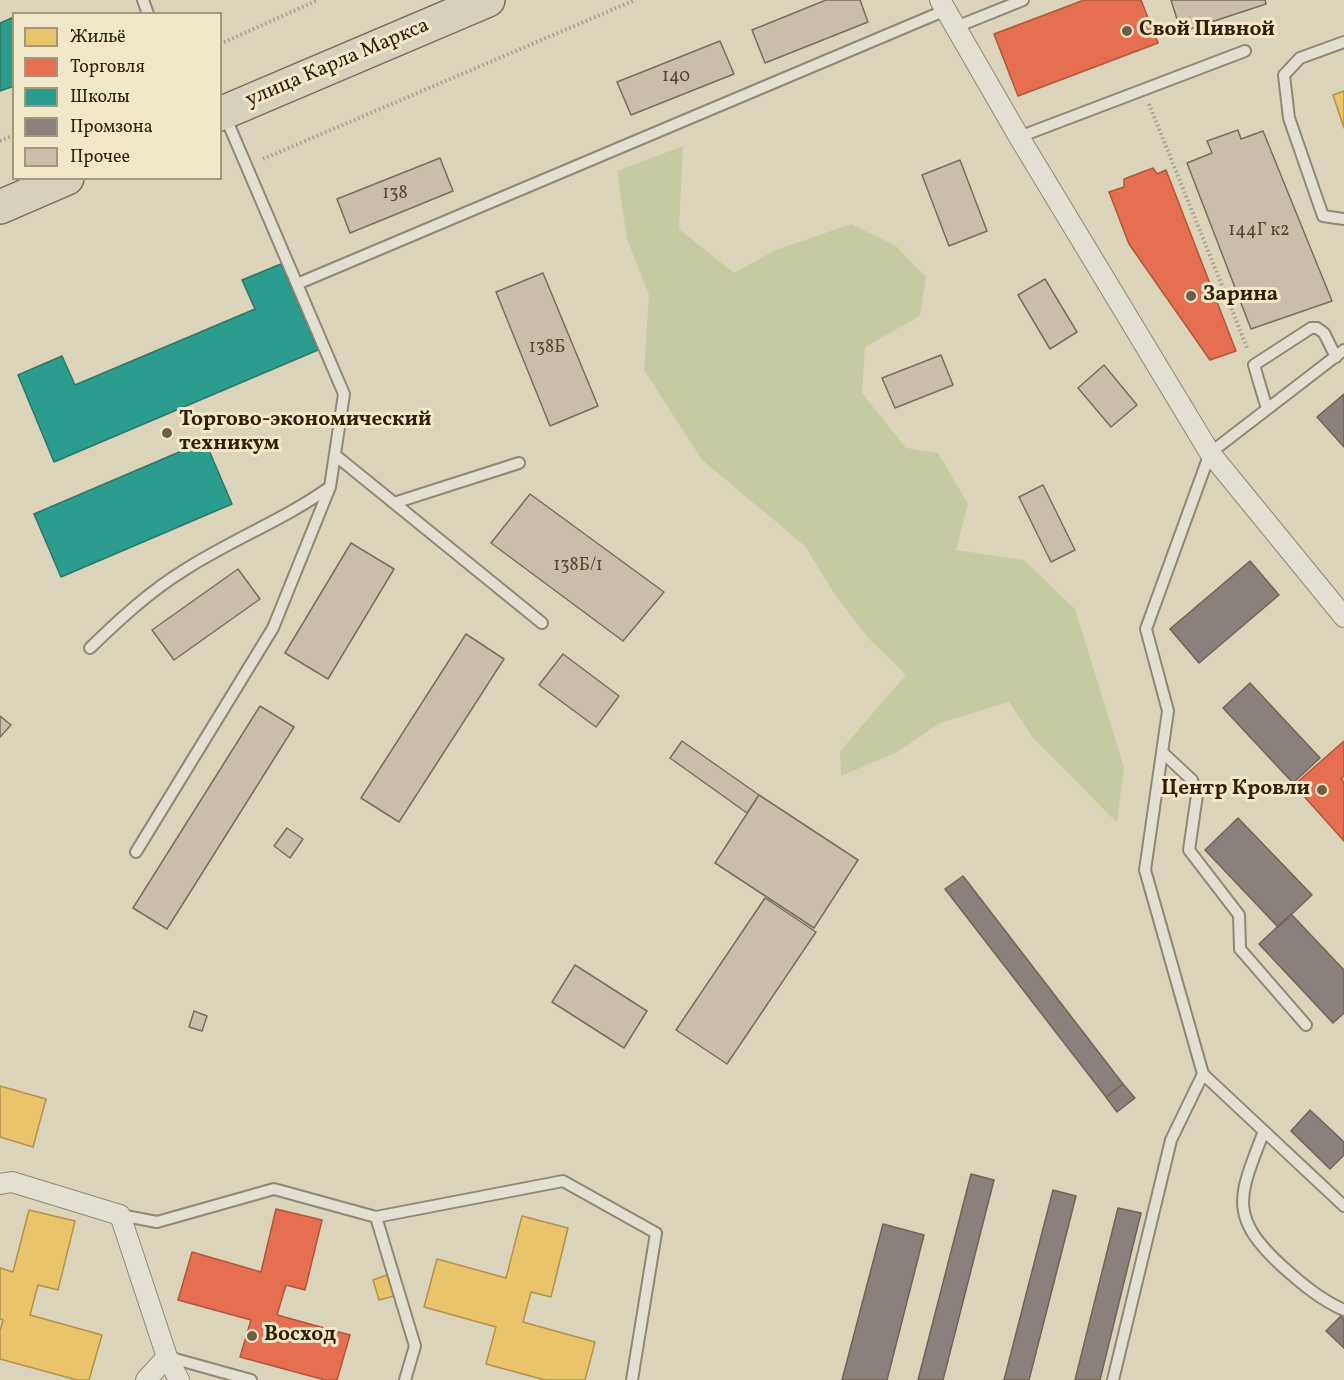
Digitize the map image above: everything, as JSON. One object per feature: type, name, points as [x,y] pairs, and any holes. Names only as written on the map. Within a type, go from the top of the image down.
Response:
[{"type":"highway","name":"улица Карла Маркса","points":[[222,113],[488,0]]},
{"type":"highway","points":[[0,207],[62,180]]},
{"type":"street","points":[[948,13],[1019,137],[1210,453],[1344,617]]},
{"type":"street","points":[[0,1184],[12,1182],[120,1215],[167,1357],[179,1380]]},
{"type":"street","points":[[146,1380],[167,1357]]},
{"type":"lane","points":[[297,284],[948,13],[1023,0]]},
{"type":"lane","points":[[1344,42],[1300,58],[1284,75],[1289,118],[1323,216],[1344,219]]},
{"type":"lane","points":[[1019,137],[1245,51]]},
{"type":"lane","points":[[136,852],[273,628],[330,487],[344,394],[222,113]]},
{"type":"lane","points":[[1267,409],[1254,365],[1311,328],[1317,328],[1340,353],[1210,453],[1146,629],[1168,711],[1145,870],[1203,1074],[1344,1206]]},
{"type":"lane","points":[[335,455],[542,623]]},
{"type":"lane","points":[[394,503],[519,463]]},
{"type":"lane","points":[[90,648],[140,602],[186,569],[285,515],[330,487]]},
{"type":"lane","points":[[1162,752],[1192,780],[1197,795],[1189,850],[1239,915],[1240,949],[1306,1025]]},
{"type":"lane","points":[[1113,1380],[1171,1140],[1203,1074]]},
{"type":"lane","points":[[1264,1131],[1246,1180],[1244,1193],[1245,1218],[1251,1232],[1262,1247],[1297,1280],[1344,1310]]},
{"type":"lane","points":[[120,1215],[157,1222],[274,1189],[376,1217],[563,1181],[656,1233],[633,1380]]},
{"type":"lane","points":[[376,1217],[415,1346],[405,1380]]},
{"type":"lane","points":[[167,1357],[251,1380]]},
{"type":"path","points":[[222,43],[318,0]]},
{"type":"path","points":[[263,159],[635,0]]},
{"type":"path","points":[[1143,90],[1254,365]]},
{"type":"green space","points":[[683,146],[679,229],[734,273],[776,250],[851,224],[896,246],[926,277],[920,316],[865,347],[862,393],[906,448],[938,453],[968,504],[956,550],[1024,560],[1075,609],[1124,767],[1117,823],[1033,738],[1009,702],[940,723],[897,752],[841,776],[840,751],[906,675],[870,640],[835,595],[805,546],[702,460],[644,370],[649,295],[627,239],[617,171]]},
{"type":"building: Жильё","points":[[1344,91],[1344,128],[1333,95]]},
{"type":"building: Жильё","points":[[0,1086],[46,1099],[33,1147],[0,1137]]},
{"type":"building: Жильё","points":[[29,1210],[75,1221],[58,1290],[38,1285],[30,1315],[102,1335],[89,1380],[77,1380],[0,1359],[0,1331],[3,1320],[0,1319],[0,1268],[13,1272]]},
{"type":"building: Жильё","points":[[522,1216],[568,1228],[551,1297],[531,1292],[523,1322],[595,1342],[585,1380],[545,1380],[486,1364],[496,1327],[424,1307],[437,1259],[506,1278]]},
{"type":"building: Жильё","points":[[387,1275],[394,1296],[379,1300],[373,1280]]},
{"type":"building: Торговля","points":[[1084,0],[1141,0],[1158,43],[1018,96],[994,34]]},
{"type":"building: Торговля","points":[[1153,168],[1157,174],[1166,170],[1236,351],[1210,360],[1129,244],[1109,192],[1124,187],[1124,179]]},
{"type":"building: Торговля","points":[[1344,741],[1344,776],[1341,779],[1344,782],[1344,841],[1294,785]]},
{"type":"building: Торговля","points":[[276,1209],[322,1220],[305,1290],[286,1285],[277,1315],[350,1335],[337,1380],[325,1380],[240,1357],[251,1320],[178,1300],[192,1252],[261,1272]]},
{"type":"building: Школы","points":[[12,18],[12,87],[0,91],[0,23]]},
{"type":"building: Школы","points":[[281,264],[318,350],[54,462],[18,375],[62,356],[75,385],[255,309],[242,280]]},
{"type":"building: Школы","points":[[205,441],[232,504],[61,577],[34,514]]},
{"type":"building: Промзона","points":[[1344,394],[1344,447],[1317,417]]},
{"type":"building: Промзона","points":[[1250,561],[1279,595],[1199,663],[1170,629]]},
{"type":"building: Промзона","points":[[1250,683],[1320,758],[1293,783],[1223,708]]},
{"type":"building: Промзона","points":[[1238,818],[1312,895],[1278,927],[1205,850]]},
{"type":"building: Промзона","points":[[963,876],[1123,1084],[1106,1097],[945,889]]},
{"type":"building: Промзона","points":[[1291,914],[1344,970],[1344,1013],[1333,1023],[1259,944]]},
{"type":"building: Промзона","points":[[1123,1084],[1135,1098],[1117,1112],[1106,1097]]},
{"type":"building: Промзона","points":[[1310,1110],[1344,1142],[1344,1155],[1330,1169],[1291,1131]]},
{"type":"building: Промзона","points":[[971,1174],[994,1180],[943,1380],[918,1380]]},
{"type":"building: Промзона","points":[[1053,1190],[1076,1196],[1029,1380],[1004,1380]]},
{"type":"building: Промзона","points":[[1118,1208],[1141,1213],[1100,1380],[1075,1380]]},
{"type":"building: Промзона","points":[[883,1224],[924,1235],[887,1380],[842,1380]]},
{"type":"building: Промзона","points":[[1341,1316],[1344,1319],[1344,1348],[1326,1331]]},
{"type":"building: Прочее","points":[[826,0],[860,0],[868,22],[765,63],[752,30]]},
{"type":"building: Прочее","points":[[1171,0],[1265,0],[1266,4],[1181,32]]},
{"type":"building: Прочее","points":[[720,41],[734,74],[631,115],[617,82]]},
{"type":"building: Прочее","points":[[1238,130],[1241,139],[1263,131],[1332,301],[1251,329],[1187,163],[1212,153],[1207,141]]},
{"type":"building: Прочее","points":[[440,158],[453,191],[350,233],[337,199]]},
{"type":"building: Прочее","points":[[960,160],[987,231],[949,246],[922,175]]},
{"type":"building: Прочее","points":[[543,273],[598,406],[550,426],[496,292]]},
{"type":"building: Прочее","points":[[1045,279],[1077,332],[1050,349],[1018,295]]},
{"type":"building: Прочее","points":[[941,355],[953,385],[895,408],[882,378]]},
{"type":"building: Прочее","points":[[1104,365],[1137,405],[1111,427],[1078,388]]},
{"type":"building: Прочее","points":[[1043,485],[1075,550],[1051,562],[1019,497]]},
{"type":"building: Прочее","points":[[530,494],[664,592],[623,641],[491,543]]},
{"type":"building: Прочее","points":[[351,543],[394,569],[328,679],[285,653]]},
{"type":"building: Прочее","points":[[238,569],[260,599],[174,660],[152,630]]},
{"type":"building: Прочее","points":[[466,634],[504,659],[399,822],[361,798]]},
{"type":"building: Прочее","points":[[563,654],[619,696],[596,727],[539,685]]},
{"type":"building: Прочее","points":[[260,706],[294,727],[167,929],[133,908]]},
{"type":"building: Прочее","points":[[0,716],[11,725],[0,737]]},
{"type":"building: Прочее","points":[[682,741],[759,795],[747,813],[670,758]]},
{"type":"building: Прочее","points":[[759,795],[858,860],[814,928],[715,863]]},
{"type":"building: Прочее","points":[[287,828],[303,839],[290,858],[274,846]]},
{"type":"building: Прочее","points":[[765,898],[816,932],[727,1064],[676,1030]]},
{"type":"building: Прочее","points":[[575,965],[647,1011],[624,1048],[552,1002]]},
{"type":"building: Прочее","points":[[194,1011],[207,1016],[202,1031],[189,1027]]},
{"type":"place","name":"Свой Пивной","points":[[1127,31]]},
{"type":"place","name":"Зарина","points":[[1191,296]]},
{"type":"place","name":"Торгово-экономический техникум","points":[[167,433]]},
{"type":"place","name":"Центр Кровли","points":[[1322,790]]},
{"type":"place","name":"Восход","points":[[252,1336]]}]
